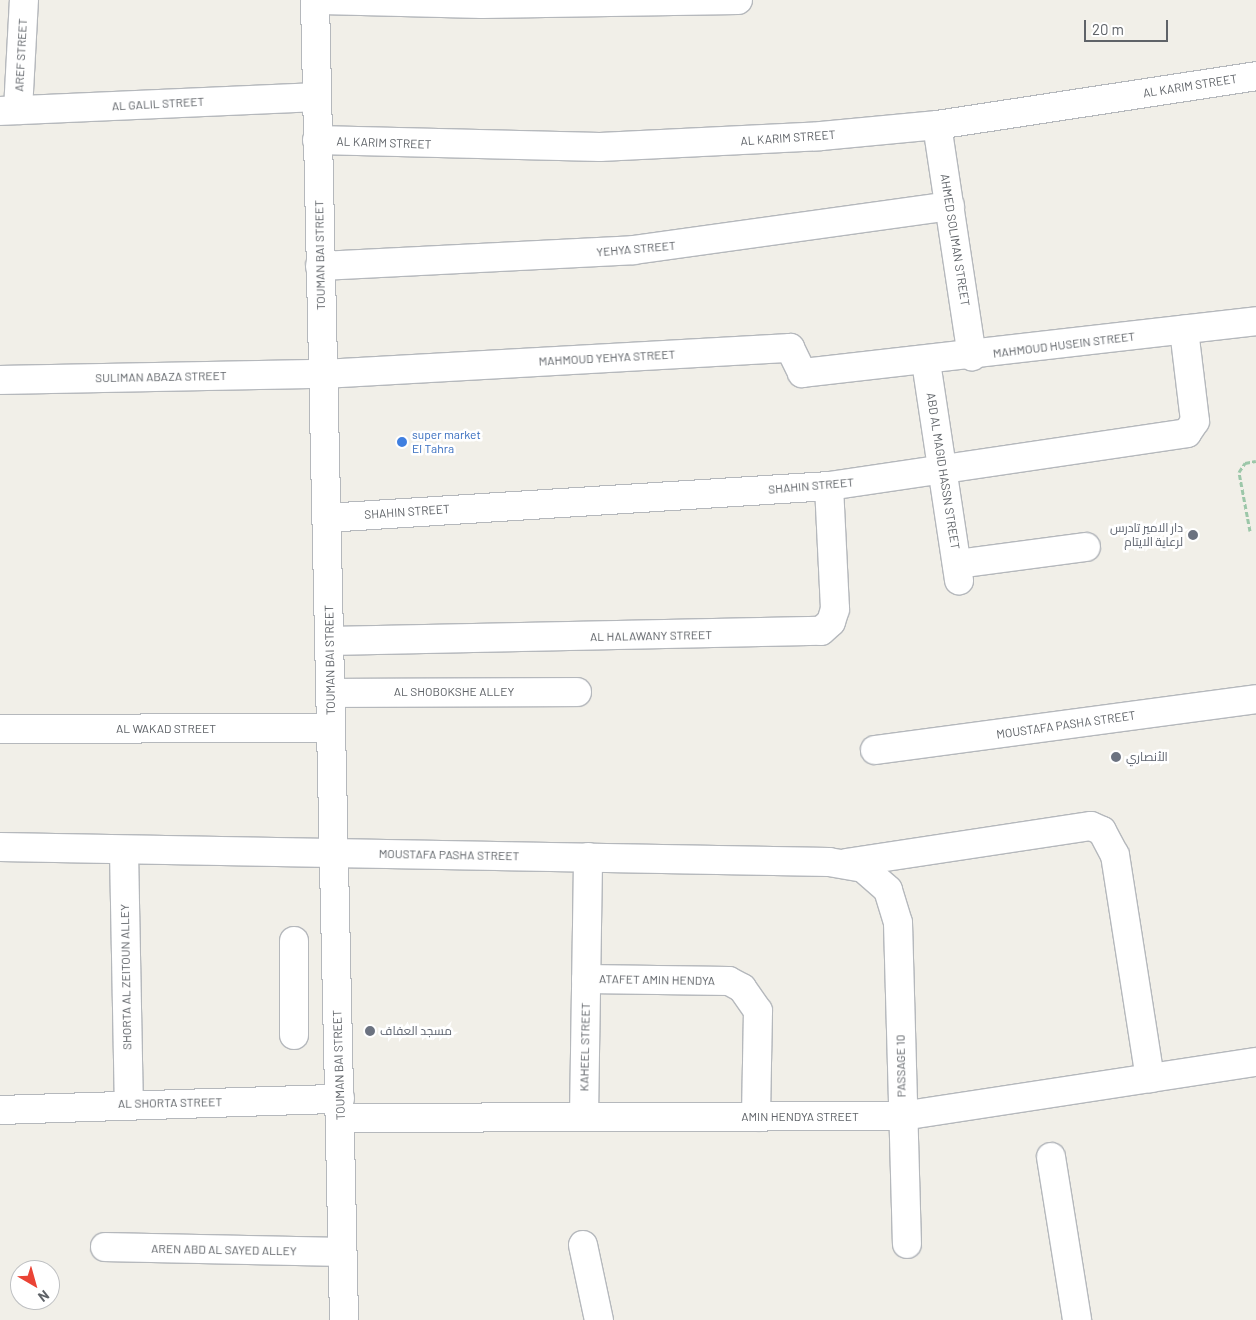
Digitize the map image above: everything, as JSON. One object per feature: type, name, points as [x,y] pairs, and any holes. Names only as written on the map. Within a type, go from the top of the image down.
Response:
[{"type":"street","name":"AREF STREET","points":[[9,111],[24,0]]},
{"type":"street","name":"TOUMAN BAI STREET","points":[[315,0],[344,1320]]},
{"type":"street","points":[[321,0],[492,4],[738,0]]},
{"type":"street","name":"AL KARIM STREET","points":[[317,140],[600,147],[812,137],[937,125],[1256,76]]},
{"type":"street","name":"AL GALIL STREET","points":[[9,111],[316,97]]},
{"type":"street","name":"AHMED SOLIMAN STREET","points":[[937,125],[972,356]]},
{"type":"street","name":"YEHYA STREET","points":[[320,266],[634,250],[950,206]]},
{"type":"street","name":"MAHMOUD HUSEIN STREET","points":[[872,365],[926,362],[1256,321]]},
{"type":"street","name":"SHAHIN STREET","points":[[326,518],[829,486],[943,471],[1187,433],[1195,421],[1184,330]]},
{"type":"street","name":"MAHMOUD YEHYA STREET","points":[[323,374],[790,348],[800,373],[872,365]]},
{"type":"street","name":"ABD AL MAGID HASSN STREET","points":[[926,362],[958,572],[1086,547]]},
{"type":"street","name":"SULIMAN ABAZA STREET","points":[[0,380],[323,374]]},
{"type":"street","name":"AL HALAWANY STREET","points":[[329,641],[821,631],[831,622],[835,609],[829,486]]},
{"type":"street","name":"AL SHOBOKSHE ALLEY","points":[[331,693],[577,692]]},
{"type":"street","name":"MOUSTAFA PASHA STREET","points":[[876,750],[1256,699]]},
{"type":"street","name":"AL WAKAD STREET","points":[[0,729],[331,728]]},
{"type":"street","points":[[846,863],[1091,826],[1102,831],[1115,855],[1150,1078]]},
{"type":"street","name":"MOUSTAFA PASHA STREET","points":[[0,847],[124,851],[588,857],[846,863],[877,877],[888,890]]},
{"type":"street","name":"SHORTA AL ZEITOUN ALLEY","points":[[124,851],[128,1104]]},
{"type":"street","name":"KAHEEL STREET","points":[[584,1117],[588,857]]},
{"type":"street","name":"PASSAGE 10","points":[[888,890],[898,923],[907,1244]]},
{"type":"street","points":[[294,941],[294,1035]]},
{"type":"street","name":"ATAFET AMIN HENDYA","points":[[586,979],[729,981],[742,988],[752,998],[759,1018],[756,1117]]},
{"type":"street","points":[[294,996],[337,995]]},
{"type":"street","name":"AMIN HENDYA STREET","points":[[340,1109],[584,1117],[902,1116],[1256,1062]]},
{"type":"street","name":"AL SHORTA STREET","points":[[0,1110],[128,1104],[340,1109]]},
{"type":"street","points":[[1051,1157],[1077,1320]]},
{"type":"street","points":[[583,1244],[599,1320]]},
{"type":"street","name":"AREN ABD AL SAYED ALLEY","points":[[105,1247],[342,1252]]},
{"type":"path","points":[[1250,531],[1239,472],[1245,463],[1256,461]]},
{"type":"place","name":"super market El Tahra","points":[[402,442]]},
{"type":"place","name":"دار الامير تادرس لرعاية الايتام","points":[[1193,535]]},
{"type":"place","name":"الأنصاري","points":[[1116,757]]},
{"type":"place","name":"مسجد العفاف","points":[[370,1031]]}]
